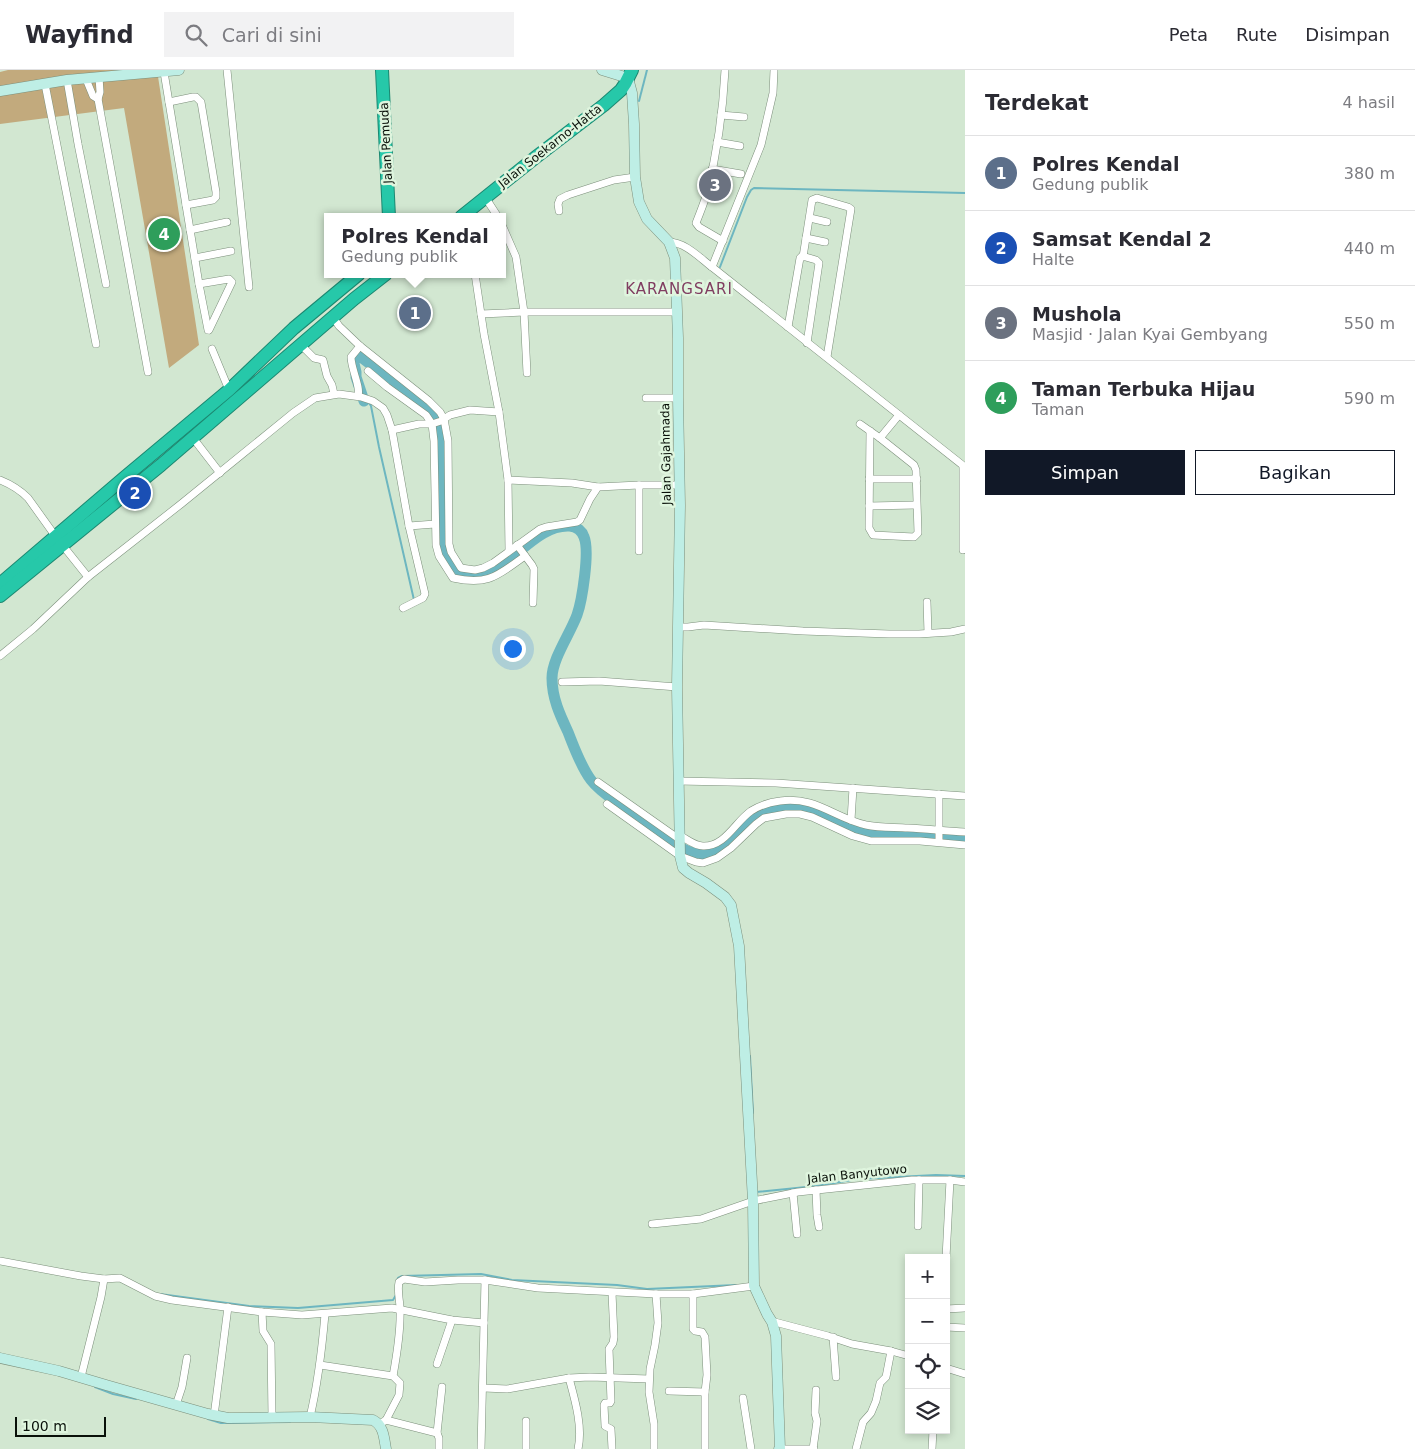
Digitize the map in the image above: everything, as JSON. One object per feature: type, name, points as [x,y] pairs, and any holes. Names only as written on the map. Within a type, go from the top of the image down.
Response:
[{"type":"highway","name":"Jalan Pemuda","points":[[382,70],[389,213]]},
{"type":"highway","name":"Jalan Soekarno-Hatta","points":[[466,213],[604,105],[620,90],[631,74]]},
{"type":"highway","points":[[0,596],[59,541],[81,514],[229,390],[294,328],[354,278]]},
{"type":"highway","points":[[0,584],[193,438],[307,343],[381,278]]},
{"type":"street","points":[[0,91],[68,80],[179,70]]},
{"type":"street","points":[[226,70],[249,288]]},
{"type":"street","points":[[602,70],[631,74],[635,177],[639,202],[646,219],[669,242],[682,245],[712,267],[964,467],[963,550]]},
{"type":"street","points":[[722,241],[696,223],[706,195],[712,169],[721,115],[725,70]]},
{"type":"street","points":[[712,267],[761,145],[773,93],[774,70]]},
{"type":"street","points":[[164,72],[199,284],[208,330],[232,282],[229,279],[199,284]]},
{"type":"street","points":[[100,77],[98,100],[148,372]]},
{"type":"street","points":[[86,79],[93,96],[98,100]]},
{"type":"street","points":[[68,80],[78,144],[106,284]]},
{"type":"street","points":[[45,84],[96,344]]},
{"type":"street","points":[[169,102],[193,97],[196,97],[201,102],[216,192],[214,200],[186,205]]},
{"type":"street","points":[[721,115],[744,117]]},
{"type":"street","points":[[716,142],[740,146]]},
{"type":"street","points":[[712,169],[726,173],[741,174]]},
{"type":"street","points":[[706,195],[718,198],[726,173]]},
{"type":"street","points":[[559,211],[558,204],[560,199],[568,195],[614,180],[635,177]]},
{"type":"street","points":[[485,197],[495,213]]},
{"type":"street","points":[[788,327],[800,258],[803,257],[812,200],[815,198],[848,207],[851,209],[827,357]]},
{"type":"street","points":[[810,218],[827,222]]},
{"type":"street","points":[[190,230],[226,222]]},
{"type":"street","points":[[506,234],[516,257],[524,312],[527,373]]},
{"type":"street","points":[[806,238],[825,242]]},
{"type":"street","name":"Jalan Gajahmada","points":[[669,242],[675,258],[677,312],[678,398],[672,485],[683,627],[677,687],[684,781],[682,849]]},
{"type":"street","points":[[195,258],[231,251]]},
{"type":"street","points":[[803,257],[816,260],[819,263],[807,343]]},
{"type":"street","points":[[476,278],[499,412],[508,480],[509,550]]},
{"type":"street","points":[[481,314],[524,312],[677,312]]},
{"type":"street","points":[[331,322],[339,326],[358,348],[429,401],[440,412],[434,440],[436,545],[439,556],[454,577],[477,581],[496,577],[525,555]]},
{"type":"street","points":[[307,343],[314,358],[323,360],[326,376],[332,385],[334,394]]},
{"type":"street","points":[[358,348],[350,357],[354,377],[362,397]]},
{"type":"street","points":[[212,349],[229,390]]},
{"type":"street","points":[[368,371],[387,387],[438,422],[448,441],[449,544],[451,552],[461,568],[474,570],[483,568],[546,527],[577,522],[580,520],[598,487]]},
{"type":"street","points":[[0,656],[34,629],[88,577],[220,473],[293,412],[315,398],[334,394],[362,397],[373,401],[387,414],[392,430],[409,526],[425,594],[423,598],[403,608]]},
{"type":"street","points":[[646,398],[678,398]]},
{"type":"street","points":[[392,430],[438,422],[450,415],[470,410],[499,412]]},
{"type":"street","points":[[880,438],[899,415]]},
{"type":"street","points":[[860,424],[870,431],[880,438],[914,465],[917,479],[918,533],[914,537],[873,535],[869,528],[870,431]]},
{"type":"street","points":[[193,438],[220,473]]},
{"type":"street","points":[[869,479],[917,479]]},
{"type":"street","points":[[0,480],[6,482],[28,498],[88,577]]},
{"type":"street","points":[[508,480],[572,483],[598,487],[672,485]]},
{"type":"street","points":[[639,485],[639,551]]},
{"type":"street","points":[[869,506],[916,505]]},
{"type":"street","points":[[409,526],[435,524]]},
{"type":"street","points":[[517,546],[534,569],[533,603]]},
{"type":"street","points":[[454,577],[461,568]]},
{"type":"street","points":[[927,602],[928,633]]},
{"type":"street","points":[[683,627],[704,625],[803,632],[889,634],[951,632],[965,629]]},
{"type":"street","points":[[562,682],[599,681],[677,687]]},
{"type":"street","points":[[684,781],[776,783],[965,796]]},
{"type":"street","points":[[598,782],[682,849],[683,868],[689,874],[706,883],[725,897],[731,905],[739,946],[753,1201],[750,1287],[772,1323],[776,1336],[779,1449],[814,1449],[817,1421],[815,1413],[816,1390]]},
{"type":"street","points":[[851,820],[853,788]]},
{"type":"street","points":[[939,794],[939,836]]},
{"type":"street","points":[[682,849],[694,844],[710,846],[725,837],[751,812],[779,800],[798,800],[817,804],[865,825],[939,836],[965,845]]},
{"type":"street","points":[[608,804],[703,863],[717,858],[731,848],[764,818],[786,814],[812,816],[853,836],[871,841],[920,841],[965,832]]},
{"type":"street","points":[[918,1226],[919,1180]]},
{"type":"street","name":"Jalan Banyutowo","points":[[652,1224],[701,1219],[753,1201],[816,1190],[919,1180],[965,1182]]},
{"type":"street","points":[[946,1254],[950,1180]]},
{"type":"street","points":[[816,1190],[819,1227]]},
{"type":"street","points":[[794,1193],[797,1234]]},
{"type":"street","points":[[0,1261],[81,1276],[104,1279],[120,1278],[155,1296],[262,1312],[302,1316],[392,1308],[452,1320],[484,1324]]},
{"type":"street","points":[[80,1377],[104,1279]]},
{"type":"street","points":[[393,1376],[397,1356],[400,1310],[398,1288],[399,1282],[402,1280],[425,1282],[485,1280],[538,1288],[656,1294],[693,1294],[750,1287]]},
{"type":"street","points":[[481,1449],[484,1388],[485,1280]]},
{"type":"street","points":[[612,1292],[614,1337],[609,1349],[611,1400],[610,1403],[604,1403],[605,1426],[611,1429],[612,1449]]},
{"type":"street","points":[[654,1449],[654,1424],[649,1379],[658,1323],[656,1294]]},
{"type":"street","points":[[693,1294],[693,1329],[702,1332],[705,1337],[708,1375],[705,1392],[705,1449]]},
{"type":"street","points":[[214,1416],[228,1307]]},
{"type":"street","points":[[950,1309],[965,1308]]},
{"type":"street","points":[[262,1312],[262,1329],[271,1344],[272,1417]]},
{"type":"street","points":[[310,1417],[320,1365],[325,1314]]},
{"type":"street","points":[[438,1364],[452,1320]]},
{"type":"street","points":[[772,1323],[852,1344],[905,1355]]},
{"type":"street","points":[[950,1327],[965,1328]]},
{"type":"street","points":[[833,1339],[836,1377]]},
{"type":"street","points":[[856,1449],[864,1422],[872,1413],[880,1383],[886,1377],[891,1352]]},
{"type":"street","points":[[0,1358],[46,1367],[214,1416],[228,1418],[310,1417],[367,1419],[437,1433]]},
{"type":"street","points":[[176,1404],[182,1388],[187,1358]]},
{"type":"street","points":[[320,1365],[393,1376],[400,1383],[399,1395],[383,1422],[386,1449]]},
{"type":"street","points":[[950,1369],[965,1374]]},
{"type":"street","points":[[484,1388],[507,1389],[569,1378],[610,1377],[649,1379]]},
{"type":"street","points":[[569,1378],[580,1428],[578,1449]]},
{"type":"street","points":[[439,1449],[437,1433],[442,1387]]},
{"type":"street","points":[[669,1391],[705,1392]]},
{"type":"street","points":[[743,1398],[751,1449]]},
{"type":"street","points":[[526,1421],[526,1449]]},
{"type":"street","points":[[932,1449],[933,1434]]},
{"type":"shaded area","points":[[8,70],[157,70],[199,345],[169,368],[124,108],[0,124],[0,72]]},
{"type":"waterway","points":[[639,101],[647,70]]},
{"type":"waterway","points":[[720,267],[747,197],[754,188],[965,193]]},
{"type":"waterway","points":[[364,401],[356,377],[353,359],[357,354],[424,406],[436,418],[440,437],[440,519],[442,537],[451,566],[459,575],[482,573],[496,568],[549,530],[570,526],[577,528],[582,533],[586,544],[586,553],[581,599],[577,615],[555,663],[552,685],[559,713],[587,775],[612,799],[678,846],[699,854],[707,854],[722,847],[754,817],[776,808],[789,807],[814,811],[862,832],[879,836],[916,834],[965,839]]},
{"type":"waterway","points":[[369,403],[414,600]]},
{"type":"waterway","points":[[750,1056],[753,1113]]},
{"type":"waterway","points":[[756,1192],[816,1186],[858,1179],[936,1175],[965,1176]]},
{"type":"waterway","points":[[397,1281],[402,1276],[481,1274],[512,1280],[617,1285],[647,1289],[736,1285]]},
{"type":"waterway","points":[[160,1294],[249,1306],[298,1308],[393,1300],[396,1295]]},
{"type":"waterway","points":[[95,1387],[113,1394],[136,1399]]},
{"type":"waterway","points":[[208,1419],[221,1423],[290,1422]]},
{"type":"place","name":"Mushola","points":[[715,185]]},
{"type":"place","name":"Taman Terbuka Hijau","points":[[164,234]]},
{"type":"place","name":"Polres Kendal","points":[[415,313]]},
{"type":"place","name":"Samsat Kendal 2","points":[[135,493]]},
{"type":"district","name":"KARANGSARI","points":[[679,289]]}]
